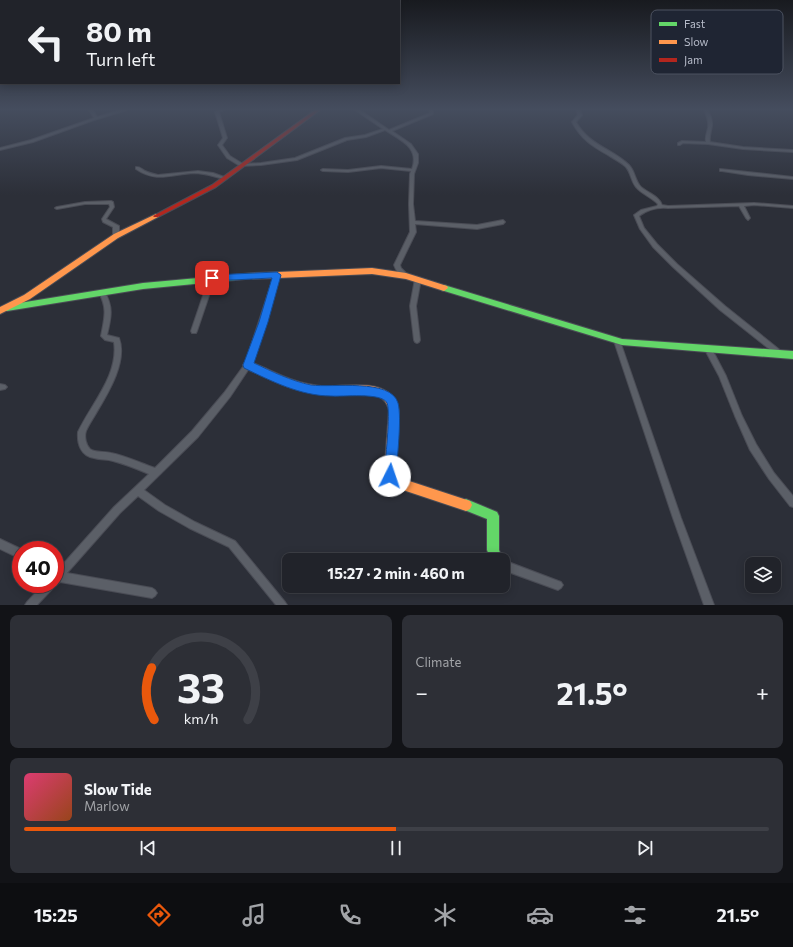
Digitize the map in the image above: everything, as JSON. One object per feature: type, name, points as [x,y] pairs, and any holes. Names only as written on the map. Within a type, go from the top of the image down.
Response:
[{"type":"street","points":[[0,150],[44,138]]},
{"type":"street","points":[[225,138],[220,145],[228,157],[242,165],[296,159],[351,138]]},
{"type":"street","points":[[3,309],[27,297],[116,236],[197,196],[225,178],[279,138]]},
{"type":"street","points":[[399,138],[413,148],[417,159],[413,170],[411,204],[412,236],[397,261],[398,269],[406,276]]},
{"type":"street","points":[[586,138],[602,151],[626,165],[632,172],[636,184],[658,201],[660,206]]},
{"type":"street","points":[[707,138],[708,143]]},
{"type":"street","points":[[679,144],[682,142],[708,143],[743,148],[793,151]]},
{"type":"street","points":[[323,170],[348,171],[381,167],[413,170]]},
{"type":"street","points":[[138,168],[144,172],[157,176],[194,172],[225,178]]},
{"type":"street","points":[[722,170],[793,178]]},
{"type":"street","points":[[57,208],[85,203],[111,202],[112,207],[104,221],[116,226],[116,236]]},
{"type":"street","points":[[741,205],[748,218]]},
{"type":"street","points":[[779,353],[714,302],[662,253],[639,227],[636,220],[636,215],[639,212],[660,206],[741,205],[793,208]]},
{"type":"street","points":[[412,222],[477,227],[503,222]]},
{"type":"street","points":[[3,309],[128,288],[212,278],[360,270],[418,279],[618,341],[793,355]]},
{"type":"street","points":[[64,570],[117,510],[210,417],[248,365],[264,322],[277,275]]},
{"type":"street","points":[[194,331],[212,278]]},
{"type":"street","points":[[417,340],[414,306],[418,279]]},
{"type":"street","points":[[102,293],[107,299],[109,315],[104,336],[117,340],[119,352],[115,368],[82,432],[81,438],[83,446],[94,454],[113,457],[155,472]]},
{"type":"street","points":[[618,341],[677,518],[709,605]]},
{"type":"street","points":[[707,348],[726,382],[742,425],[754,451],[778,486],[793,503]]},
{"type":"street","points":[[248,365],[271,376],[309,389],[330,392],[374,391],[389,397],[393,403],[390,471],[392,481],[478,509],[493,516],[494,553]]},
{"type":"street","points":[[137,490],[162,508],[192,525],[232,544],[282,605]]},
{"type":"street","points":[[0,544],[12,550]]},
{"type":"street","points":[[510,568],[558,585]]},
{"type":"street","points":[[64,581],[152,593]]},
{"type":"street","points":[[30,605],[42,593]]},
{"type":"traffic: fast","points":[[7,308],[143,286],[253,276]]},
{"type":"traffic: fast","points":[[444,288],[622,342],[793,355]]},
{"type":"traffic: fast","points":[[466,505],[493,516],[494,553]]},
{"type":"traffic: slow","points":[[0,311],[27,297],[116,236],[156,216]]},
{"type":"traffic: slow","points":[[253,276],[372,271],[406,276],[444,288]]},
{"type":"traffic: slow","points":[[248,365],[300,386],[326,391],[359,389],[375,391],[387,396],[394,410],[390,463],[392,481],[466,505]]},
{"type":"traffic: jam","points":[[156,216],[214,186],[279,138]]},
{"type":"route","points":[[212,278],[277,275],[264,322],[248,365],[271,376],[309,389],[330,392],[374,391],[389,397],[393,403],[390,476]]}]
